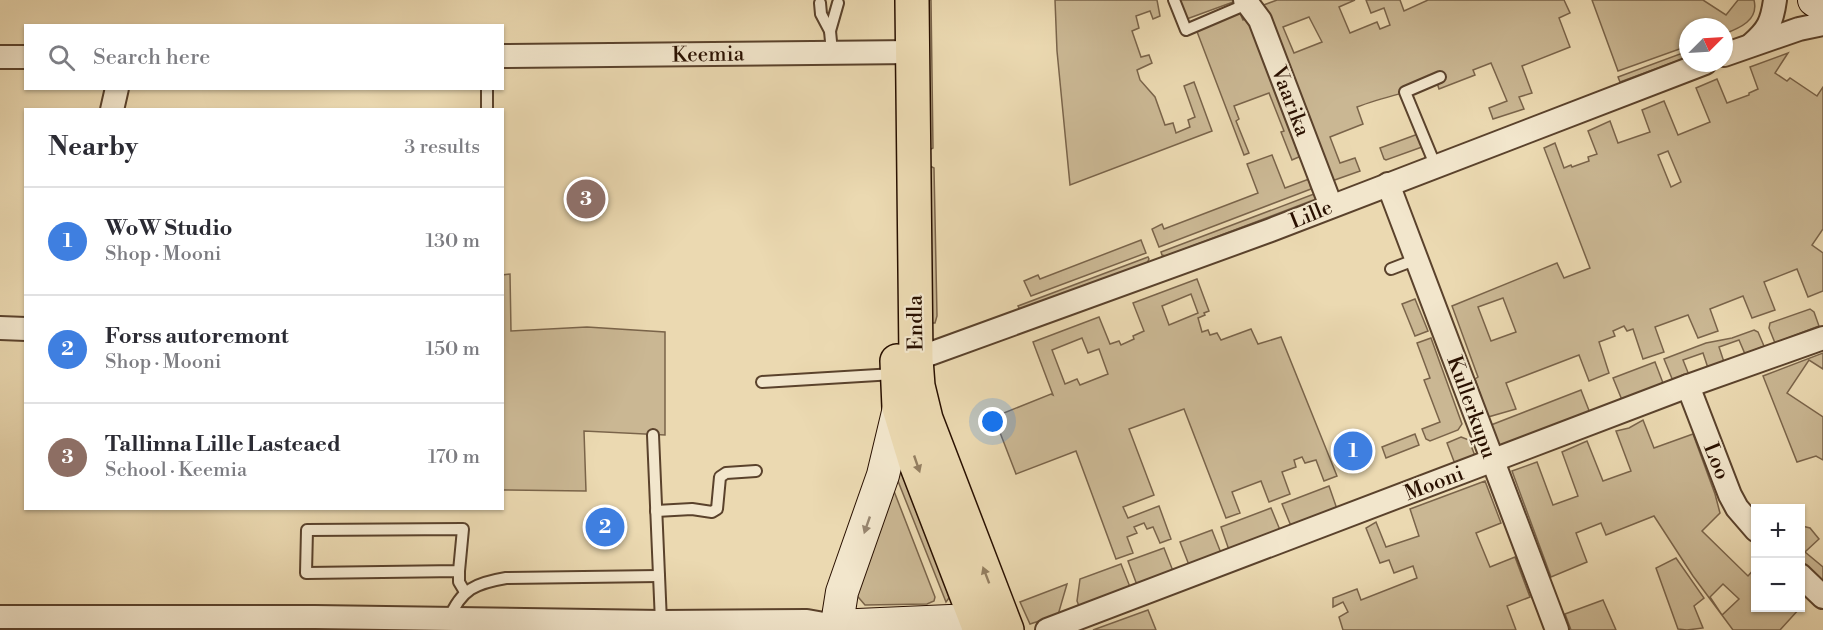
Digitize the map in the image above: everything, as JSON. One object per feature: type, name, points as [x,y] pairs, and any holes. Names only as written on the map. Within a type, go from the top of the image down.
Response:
[{"type":"main road","name":"Endla","points":[[891,0],[903,52]]},
{"type":"main road","name":"Endla","points":[[912,0],[903,52],[907,367],[899,408],[916,464],[988,629]]},
{"type":"main road","name":"Endla","points":[[907,367],[918,386],[988,629]]},
{"type":"street","points":[[1750,45],[1764,33],[1770,24],[1774,0]]},
{"type":"street","points":[[1814,0],[1823,6]]},
{"type":"street","name":"Vaarika","points":[[1252,6],[1331,206]]},
{"type":"street","points":[[1733,52],[1800,28],[1823,24]]},
{"type":"street","name":"Keemia","points":[[504,56],[831,42],[903,52]]},
{"type":"street","points":[[0,57],[24,57]]},
{"type":"street","name":"Lille","points":[[907,367],[1388,184],[1436,168],[1682,72]]},
{"type":"street","points":[[112,108],[117,90]]},
{"type":"street","name":"Kullerkupu","points":[[1388,184],[1557,630]]},
{"type":"street","points":[[0,328],[24,329]]},
{"type":"street","name":"Mooni","points":[[1047,630],[1823,338]]},
{"type":"street","name":"Loo","points":[[1688,387],[1730,495],[1751,525]]},
{"type":"street","points":[[836,628],[842,592],[883,475],[899,408]]},
{"type":"street","points":[[1805,580],[1823,597]]},
{"type":"street","points":[[0,617],[314,624],[449,619],[530,625],[807,621],[836,628],[901,627],[950,621],[988,629]]},
{"type":"lane","points":[[1174,0],[1186,30],[1252,6]]},
{"type":"lane","points":[[820,3],[821,14],[831,42]]},
{"type":"lane","points":[[831,42],[838,3]]},
{"type":"lane","points":[[1436,168],[1404,92],[1440,77]]},
{"type":"lane","points":[[487,90],[487,108]]},
{"type":"lane","points":[[1391,269],[1417,259]]},
{"type":"lane","points":[[762,382],[907,367]]},
{"type":"lane","points":[[653,435],[661,622]]},
{"type":"lane","points":[[656,511],[692,509],[711,512],[717,509],[720,477],[726,473],[756,471]]},
{"type":"lane","points":[[459,572],[306,573],[307,530],[463,529],[459,582],[465,592]]},
{"type":"lane","points":[[449,619],[455,604],[465,592],[485,582],[506,578],[659,576]]},
{"type":"shaded area","points":[[923,0],[931,0],[933,148],[929,150]]},
{"type":"shaded area","points":[[1055,0],[1157,0],[1160,16],[1153,19],[1150,11],[1136,16],[1139,28],[1132,31],[1141,57],[1149,55],[1152,63],[1137,70],[1140,80],[1155,97],[1165,125],[1173,123],[1176,133],[1190,127],[1188,120],[1195,117],[1184,86],[1194,82],[1212,131],[1070,185],[1057,51]]},
{"type":"shaded area","points":[[1176,0],[1236,0],[1236,1],[1184,20]]},
{"type":"shaded area","points":[[1277,0],[1355,0],[1339,7],[1350,33],[1377,22],[1380,29],[1390,25],[1384,8],[1371,13],[1366,0],[1400,0],[1404,11],[1428,0],[1564,0],[1570,13],[1559,18],[1570,47],[1522,66],[1532,93],[1519,97],[1524,109],[1493,119],[1489,108],[1507,101],[1491,63],[1473,70],[1475,75],[1439,89],[1437,83],[1357,107],[1363,124],[1330,137],[1340,163],[1355,158],[1360,171],[1329,182],[1261,6]],"holes":[[[1309,17],[1322,42],[1294,53],[1283,27]]]},
{"type":"shaded area","points":[[1592,0],[1703,0],[1726,15],[1738,0],[1754,0],[1754,13],[1751,18],[1733,30],[1733,18],[1679,18],[1679,49],[1618,71]]},
{"type":"shaded area","points":[[1239,11],[1243,20],[1251,16],[1280,90],[1279,102],[1301,156],[1292,160],[1281,132],[1284,131],[1269,93],[1234,106],[1239,119],[1236,121],[1249,153],[1244,155],[1196,29]]},
{"type":"shaded area","points":[[1788,53],[1775,73],[1787,81],[1790,78],[1817,96],[1823,87],[1823,229],[1812,245],[1823,253],[1823,291],[1808,297],[1797,269],[1764,282],[1775,310],[1752,318],[1743,296],[1710,309],[1718,331],[1698,338],[1688,315],[1655,327],[1664,352],[1643,359],[1633,329],[1627,331],[1624,326],[1613,331],[1615,336],[1599,342],[1609,373],[1589,381],[1579,355],[1506,383],[1516,409],[1488,417],[1475,379],[1478,377],[1452,306],[1557,263],[1564,278],[1590,268],[1544,148],[1555,143],[1564,168],[1589,161],[1588,157],[1597,154],[1588,131],[1610,121],[1618,143],[1650,132],[1642,110],[1664,101],[1678,135],[1710,122],[1696,88],[1717,79],[1727,103],[1749,95],[1758,89],[1750,67]],"holes":[[[1668,151],[1681,182],[1671,187],[1658,155]],[[1503,298],[1516,332],[1491,341],[1478,307]]]},
{"type":"shaded area","points":[[1679,54],[1679,60],[1620,82],[1618,77]]},
{"type":"shaded area","points":[[1418,134],[1422,147],[1384,159],[1380,148]]},
{"type":"shaded area","points":[[1272,155],[1285,188],[1309,179],[1311,189],[1159,247],[1152,229],[1162,224],[1164,229],[1258,193],[1247,164]]},
{"type":"shaded area","points":[[930,166],[934,168],[937,316],[935,323],[930,323]]},
{"type":"shaded area","points":[[1314,194],[1316,199],[1166,256],[1162,255],[1161,252]]},
{"type":"shaded area","points":[[1141,240],[1146,253],[1031,296],[1024,281],[1038,275],[1040,279]]},
{"type":"shaded area","points":[[1148,257],[1146,265],[1020,310],[1018,306]]},
{"type":"shaded area","points":[[510,274],[511,331],[587,327],[665,332],[665,435],[584,431],[586,491],[504,490],[504,275]]},
{"type":"shaded area","points":[[1197,279],[1209,311],[1198,318],[1202,332],[1208,330],[1210,335],[1217,333],[1221,340],[1251,329],[1258,344],[1281,337],[1337,476],[1324,481],[1316,460],[1305,463],[1302,457],[1294,460],[1296,467],[1282,472],[1290,494],[1269,502],[1261,481],[1232,492],[1240,513],[1226,518],[1184,409],[1129,429],[1154,495],[1123,507],[1128,518],[1159,506],[1171,539],[1160,543],[1153,527],[1147,529],[1144,523],[1134,527],[1137,533],[1127,537],[1133,553],[1116,559],[1076,451],[1016,474],[994,417],[1053,395],[1033,342],[1099,317],[1110,344],[1119,341],[1121,345],[1144,331],[1133,303]],"holes":[[[1191,294],[1198,313],[1169,325],[1162,306]],[[1082,338],[1088,353],[1099,349],[1108,374],[1080,385],[1077,379],[1065,384],[1052,350]]]},
{"type":"shaded area","points":[[1415,299],[1428,331],[1415,336],[1402,304]]},
{"type":"shaded area","points":[[1810,309],[1814,312],[1819,326],[1775,343],[1769,328],[1770,323]]},
{"type":"shaded area","points":[[1754,330],[1758,332],[1764,346],[1745,354],[1739,340],[1719,347],[1724,362],[1708,368],[1703,353],[1683,360],[1689,375],[1673,381],[1664,359],[1706,343],[1732,338]]},
{"type":"shaded area","points":[[1431,338],[1462,424],[1458,430],[1430,441],[1426,439],[1422,429],[1440,422],[1424,380],[1430,378],[1417,343]]},
{"type":"shaded area","points":[[1823,353],[1823,369],[1809,360],[1787,393],[1823,417],[1823,460],[1816,456],[1797,462],[1763,376]]},
{"type":"shaded area","points":[[1655,362],[1663,383],[1622,400],[1613,378]]},
{"type":"shaded area","points":[[1581,390],[1590,413],[1500,447],[1491,425]]},
{"type":"shaded area","points":[[1643,420],[1654,448],[1693,434],[1720,513],[1702,531],[1748,576],[1751,573],[1751,612],[1796,612],[1780,630],[1733,630],[1693,576],[1654,516],[1606,535],[1601,523],[1576,533],[1587,562],[1551,577],[1512,471],[1537,462],[1553,505],[1578,496],[1562,452],[1587,441],[1603,481],[1631,471],[1616,431],[1629,428]],"holes":[[[1723,584],[1739,599],[1722,615],[1710,597]]]},
{"type":"shaded area","points":[[1415,434],[1419,445],[1386,458],[1382,447]]},
{"type":"shaded area","points":[[1461,437],[1469,440],[1475,456],[1455,464],[1447,443]]},
{"type":"shaded area","points":[[894,453],[948,593],[949,598],[946,602],[894,471]]},
{"type":"shaded area","points":[[1485,481],[1501,523],[1476,533],[1490,567],[1515,557],[1530,597],[1507,606],[1516,630],[1343,630],[1339,617],[1348,612],[1343,602],[1333,607],[1333,598],[1357,589],[1361,600],[1417,578],[1413,566],[1394,573],[1389,560],[1380,563],[1366,528],[1376,522],[1386,547],[1419,536],[1410,509]]},
{"type":"shaded area","points":[[892,486],[935,597],[934,601],[927,604],[865,605],[853,591]]},
{"type":"shaded area","points":[[1329,486],[1337,509],[1291,526],[1282,504]]},
{"type":"shaded area","points":[[1271,508],[1280,530],[1229,550],[1221,527]]},
{"type":"shaded area","points":[[1805,527],[1810,528],[1819,539],[1805,552]]},
{"type":"shaded area","points":[[1212,530],[1221,553],[1189,565],[1180,542]]},
{"type":"shaded area","points":[[1164,548],[1173,571],[1137,585],[1128,561]]},
{"type":"shaded area","points":[[1805,552],[1823,567],[1823,583],[1805,565]]},
{"type":"shaded area","points":[[1676,558],[1704,598],[1694,606],[1703,628],[1678,629],[1656,568]]},
{"type":"shaded area","points":[[1121,564],[1130,587],[1079,606],[1077,601],[1080,579]]},
{"type":"shaded area","points":[[1067,584],[1058,615],[1030,624],[1020,602]]},
{"type":"shaded area","points":[[1603,600],[1616,630],[1571,630],[1565,614]]},
{"type":"shaded area","points":[[1148,610],[1156,630],[1093,630]]},
{"type":"place","name":"Tallinna Lille Lasteaed","points":[[586,199]]},
{"type":"place","name":"WoW Studio","points":[[1353,451]]},
{"type":"place","name":"Forss autoremont","points":[[605,527]]}]
